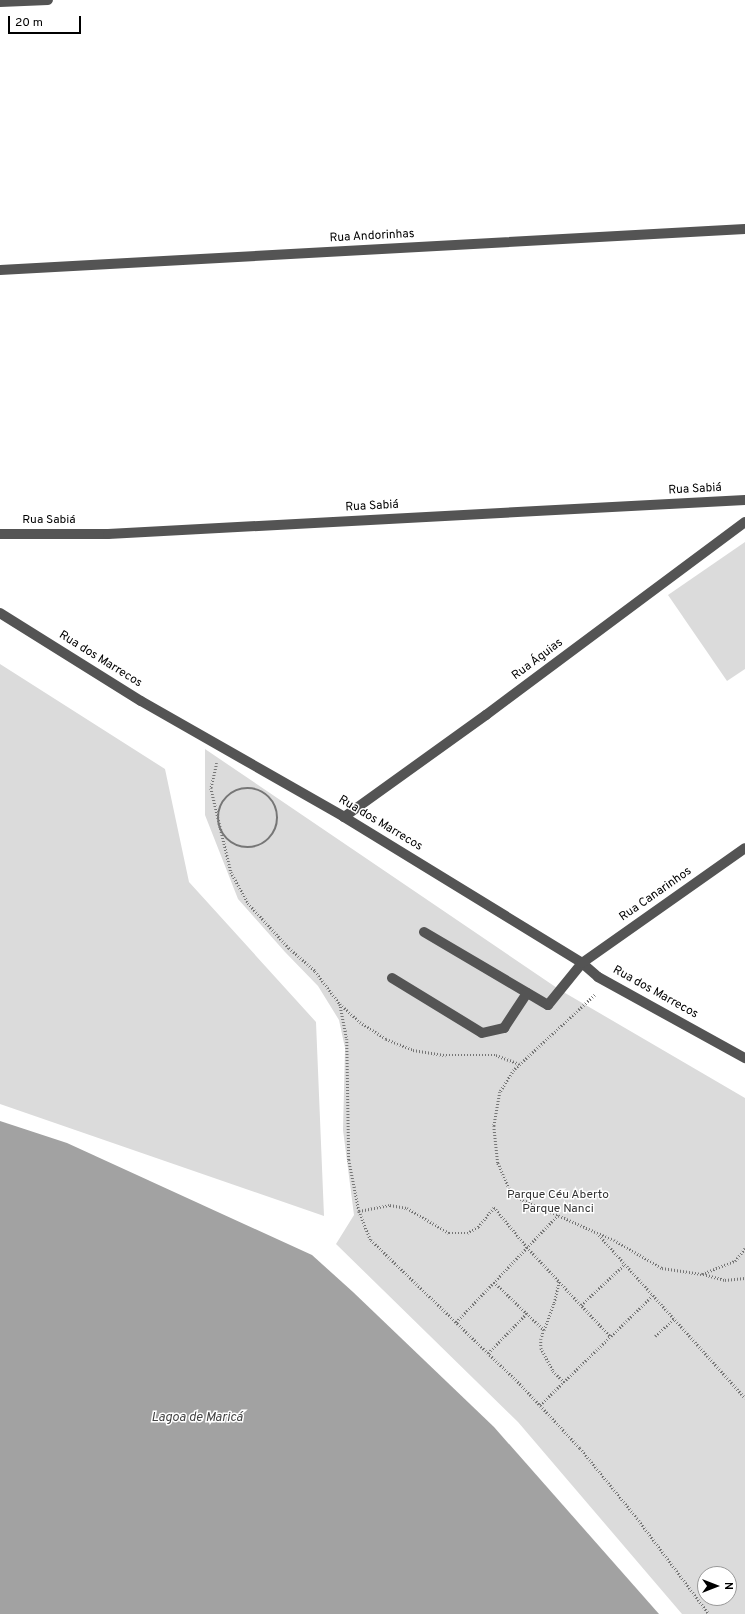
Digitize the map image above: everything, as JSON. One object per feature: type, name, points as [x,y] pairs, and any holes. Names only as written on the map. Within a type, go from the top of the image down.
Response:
[{"type":"street","points":[[0,2],[48,0]]},
{"type":"street","name":"Rua Andorinhas","points":[[0,270],[745,229]]},
{"type":"street","name":"Rua Sabiá","points":[[0,534],[108,534],[745,500]]},
{"type":"street","name":"Rua Águias","points":[[344,817],[486,715],[745,522]]},
{"type":"street","name":"Rua dos Marrecos","points":[[0,613],[141,701],[344,817],[582,963],[598,977],[745,1058]]},
{"type":"street","name":"Rua Canarinhos","points":[[527,993],[548,1005],[582,963],[745,848]]},
{"type":"street","points":[[392,978],[482,1033],[504,1028],[527,993],[424,932]]},
{"type":"path","points":[[224,748],[216,767],[211,788],[231,872],[248,903],[289,948],[315,971],[340,1004],[360,1022],[386,1039],[413,1050],[446,1055],[496,1055],[519,1064]]},
{"type":"path","points":[[241,788],[260,790],[274,803],[277,812],[275,830],[270,838],[261,844],[252,847],[241,847],[232,843],[224,836],[220,827],[218,817],[220,807],[225,798],[241,788]]},
{"type":"path","points":[[608,982],[519,1064],[500,1092],[494,1126],[498,1163],[512,1195],[614,1240],[662,1268],[702,1274],[725,1280],[745,1278]]},
{"type":"path","points":[[340,1004],[347,1039],[349,1160],[359,1211],[371,1240],[488,1353],[580,1448],[637,1518],[709,1614]]},
{"type":"path","points":[[359,1211],[390,1205],[407,1208],[449,1233],[467,1233],[478,1227],[494,1207],[527,1247],[610,1336]]},
{"type":"path","points":[[456,1322],[558,1215]]},
{"type":"path","points":[[597,1233],[745,1398]]},
{"type":"path","points":[[702,1274],[735,1261],[745,1248]]},
{"type":"path","points":[[581,1305],[625,1264]]},
{"type":"path","points":[[559,1281],[554,1303],[541,1339],[541,1348],[553,1371],[564,1382]]},
{"type":"path","points":[[494,1282],[544,1330]]},
{"type":"path","points":[[540,1405],[653,1295]]},
{"type":"path","points":[[488,1353],[527,1313]]},
{"type":"path","points":[[655,1336],[674,1319]]},
{"type":"green space","points":[[745,542],[745,669],[727,681],[668,595]]},
{"type":"green space","points":[[0,664],[165,769],[189,882],[316,1022],[324,1216],[0,1104]]},
{"type":"green space","name":"Parque Céu Aberto Parque Nanci","points":[[205,749],[560,990],[745,1098],[745,1614],[682,1614],[518,1422],[336,1244],[354,1215],[343,1130],[345,1048],[339,1020],[318,986],[285,952],[238,899],[205,815]]},
{"type":"water","name":"Lagoa de Maricá","points":[[0,1121],[67,1143],[312,1255],[353,1292],[494,1427],[659,1614],[0,1614]]}]
